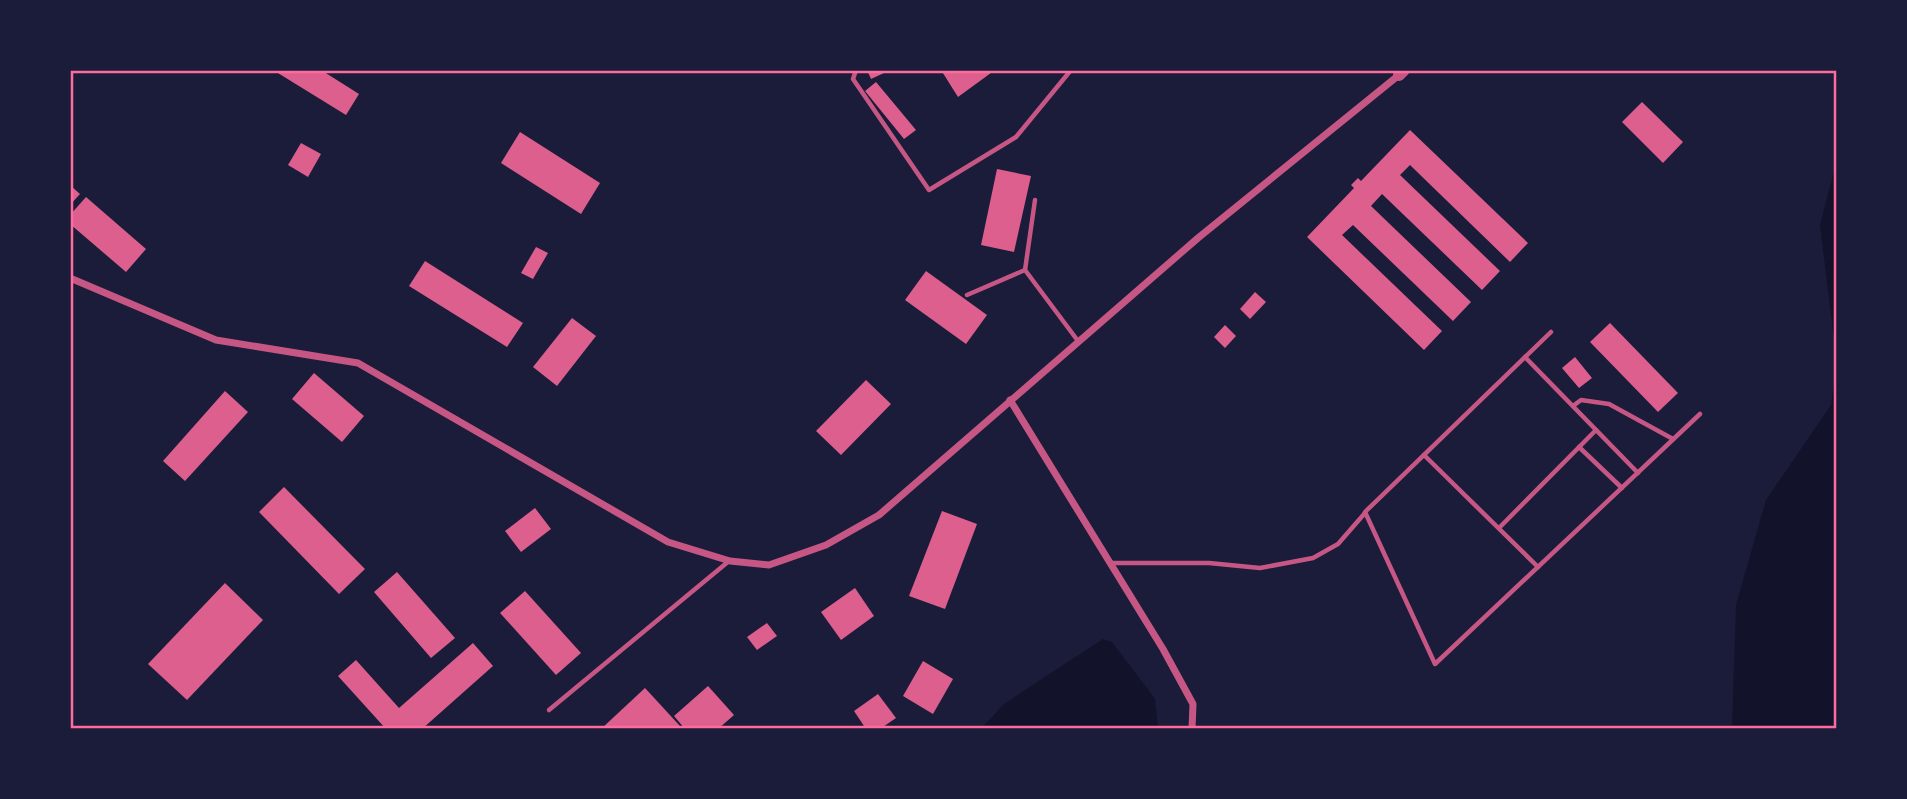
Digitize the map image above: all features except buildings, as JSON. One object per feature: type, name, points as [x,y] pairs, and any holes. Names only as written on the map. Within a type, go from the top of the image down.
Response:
[{"type":"street","points":[[70,278],[216,340],[358,363],[668,542],[730,561],[769,565],[826,545],[869,521],[1198,237],[1401,72]]},
{"type":"street","points":[[1010,400],[1163,649],[1193,704],[1192,729]]},
{"type":"lane","points":[[856,70],[853,79],[929,190],[1016,137],[1071,70]]},
{"type":"lane","points":[[1035,200],[1025,270],[1079,342]]},
{"type":"lane","points":[[967,295],[1025,270]]},
{"type":"lane","points":[[1109,562],[1209,563],[1260,568],[1313,558],[1338,544],[1365,512],[1551,332]]},
{"type":"lane","points":[[1525,357],[1638,473]]},
{"type":"lane","points":[[1573,406],[1581,400],[1609,404],[1673,439]]},
{"type":"lane","points":[[1365,512],[1435,664],[1700,414]]},
{"type":"lane","points":[[1499,528],[1596,430]]},
{"type":"lane","points":[[1579,447],[1622,488]]},
{"type":"lane","points":[[1424,455],[1538,567]]},
{"type":"lane","points":[[549,710],[730,561]]},
{"type":"shaded area","points":[[1837,160],[1837,364],[1820,225]]},
{"type":"shaded area","points":[[1837,364],[1837,729],[1732,729],[1736,605],[1766,500],[1831,405]]},
{"type":"shaded area","points":[[1103,639],[1112,642],[1155,699],[1158,729],[981,729],[1004,704]]}]
